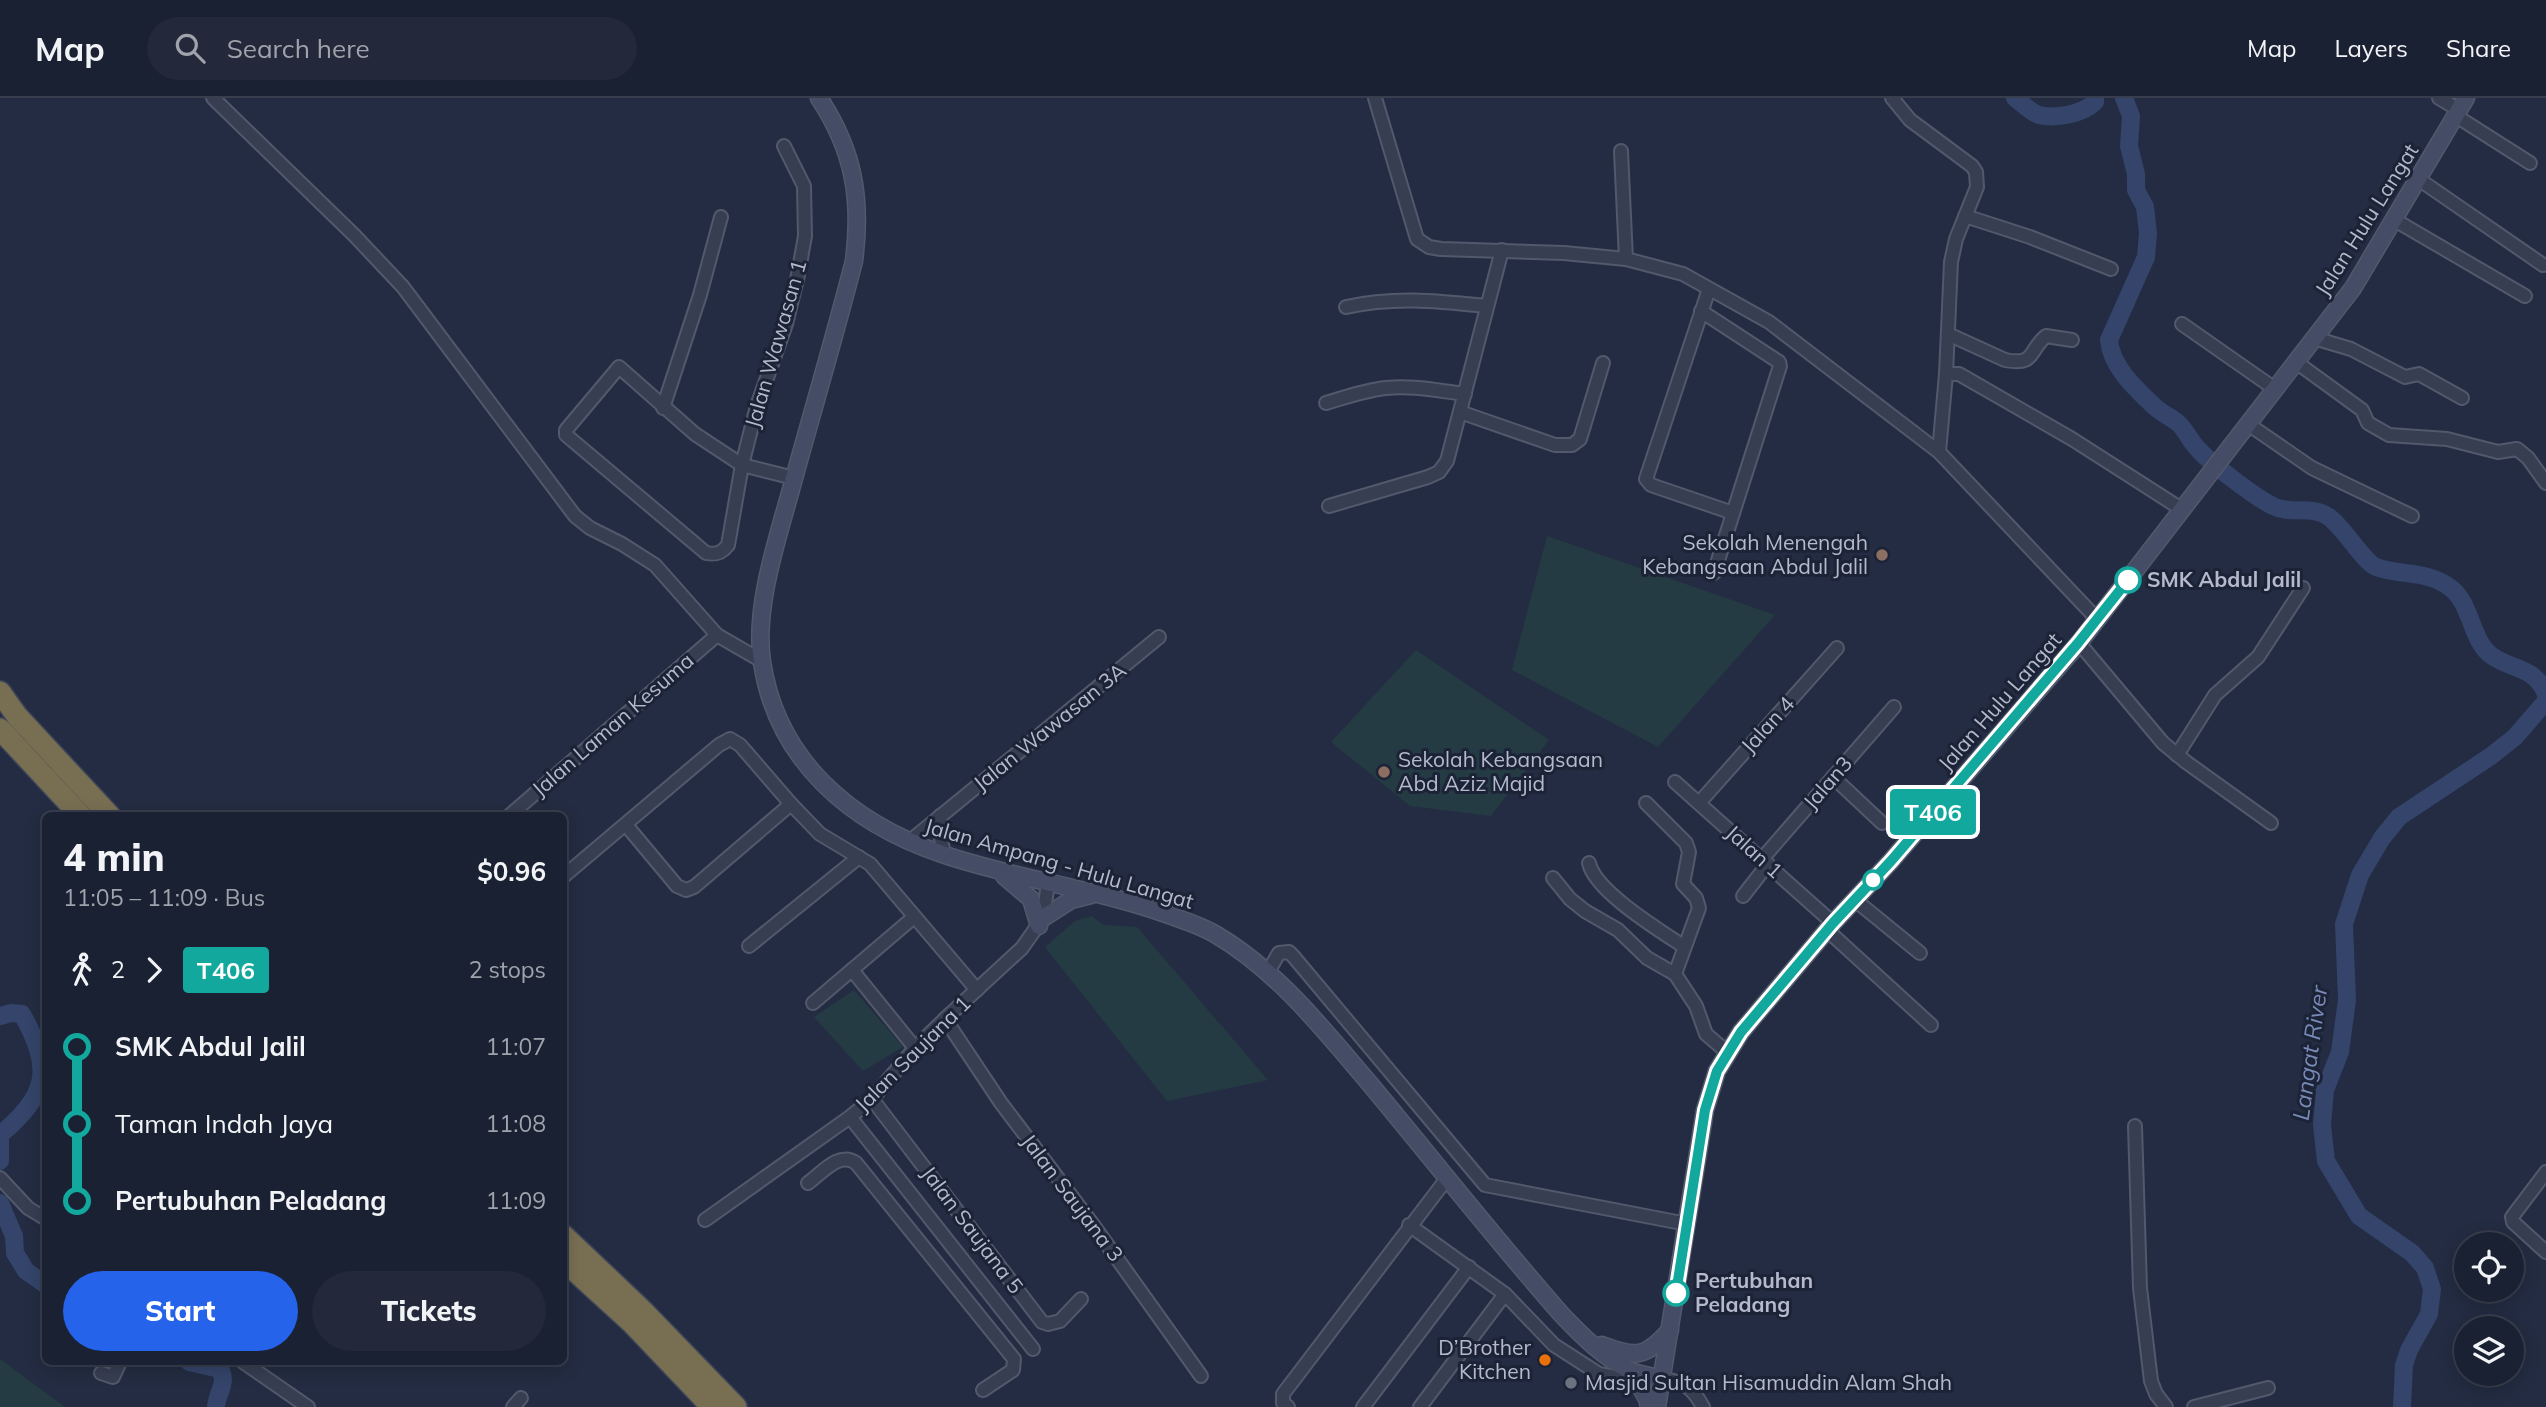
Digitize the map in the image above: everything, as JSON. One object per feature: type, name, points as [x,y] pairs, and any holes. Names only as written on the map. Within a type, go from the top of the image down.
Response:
[{"type":"highway","points":[[0,692],[17,716],[106,812]]},
{"type":"highway","points":[[0,729],[77,812]]},
{"type":"highway","points":[[567,1239],[643,1311],[736,1407]]},
{"type":"highway","points":[[567,1264],[632,1322],[712,1407]]},
{"type":"street","points":[[213,98],[354,235],[403,287],[575,516],[590,528],[622,544],[654,565],[717,635],[762,661]]},
{"type":"street","name":"Jalan Ampang - Hulu Langat","points":[[819,98],[834,121],[847,151],[856,195],[858,230],[851,273],[794,478],[761,626],[762,661],[777,713],[809,769],[844,804],[909,842],[995,870],[1137,904],[1206,929],[1248,955],[1329,1035],[1542,1292],[1584,1337],[1632,1372],[1663,1378]]},
{"type":"street","points":[[1375,98],[1417,239],[1422,244],[1441,249],[1502,250],[1626,259],[1683,274],[1769,322],[1939,452],[2097,620]]},
{"type":"street","points":[[1892,98],[1910,120],[1958,155],[1976,172],[1977,187],[1956,239],[1951,262],[1939,452]]},
{"type":"street","points":[[2439,98],[2460,108],[2530,163]]},
{"type":"street","name":"Jalan Hulu Langat","points":[[1657,1407],[1705,1110],[1717,1071],[1728,1053],[1745,1026],[1830,926],[2078,643],[2183,510],[2353,288],[2460,108]]},
{"type":"street","name":"Jalan Wawasan 1","points":[[663,408],[619,367],[566,429],[566,435],[706,554],[715,555],[728,545],[742,466],[757,406],[786,324],[805,236],[804,186],[784,146]]},
{"type":"street","points":[[1621,150],[1626,259]]},
{"type":"street","points":[[2417,178],[2543,265]]},
{"type":"street","points":[[1965,216],[2111,269]]},
{"type":"street","points":[[721,217],[700,295],[663,408],[742,466],[794,478]]},
{"type":"street","points":[[2393,219],[2525,296]]},
{"type":"street","points":[[1329,506],[1439,472],[1447,461],[1502,250]]},
{"type":"street","points":[[1709,289],[1646,479],[1651,485],[1733,513]]},
{"type":"street","points":[[1346,307],[1377,300],[1418,300],[1487,306]]},
{"type":"street","points":[[1701,311],[1780,364],[1714,572]]},
{"type":"street","points":[[2182,324],[2275,389]]},
{"type":"street","points":[[1948,334],[2015,362],[2031,357],[2046,337],[2072,341]]},
{"type":"street","points":[[2314,338],[2351,349],[2405,377],[2419,374],[2462,398]]},
{"type":"street","points":[[2296,362],[2362,410],[2368,423],[2387,434],[2447,439],[2497,452],[2517,449],[2528,458],[2546,483]]},
{"type":"street","points":[[1460,412],[1555,445],[1572,445],[1580,439],[1603,363]]},
{"type":"street","points":[[1946,374],[1959,374],[2072,439],[2183,510]]},
{"type":"street","points":[[1326,403],[1388,387],[1465,394]]},
{"type":"street","points":[[2248,424],[2312,468],[2412,516]]},
{"type":"street","points":[[2177,755],[2215,695],[2258,657],[2303,588]]},
{"type":"street","name":"Jalan Laman Kesuma","points":[[514,812],[717,635]]},
{"type":"street","name":"Jalan Wawasan 3A","points":[[909,842],[1159,637]]},
{"type":"street","points":[[2078,643],[2163,743],[2271,823]]},
{"type":"street","name":"Jalan 4","points":[[1699,803],[1837,648]]},
{"type":"street","name":"Jalan3","points":[[1743,896],[1765,862],[1833,777],[1894,707]]},
{"type":"street","points":[[567,874],[719,745],[730,739],[740,745],[820,834],[870,864],[977,990]]},
{"type":"street","points":[[1833,777],[1882,823]]},
{"type":"street","name":"Jalan 1","points":[[1675,782],[1765,862],[1931,1025]]},
{"type":"street","points":[[1646,803],[1688,848],[1683,884],[1696,898],[1699,908],[1675,974]]},
{"type":"street","points":[[626,825],[677,886],[686,890],[694,887],[791,804]]},
{"type":"street","points":[[940,816],[944,855]]},
{"type":"street","points":[[749,946],[859,857]]},
{"type":"street","points":[[1589,863],[1603,886],[1651,925],[1684,946]]},
{"type":"street","points":[[995,870],[1014,882],[1031,899],[1041,922]]},
{"type":"street","points":[[1553,878],[1570,899],[1585,911],[1618,930],[1647,958],[1675,974],[1696,1006],[1706,1034],[1728,1053]]},
{"type":"street","points":[[1041,922],[1048,883]]},
{"type":"street","points":[[1041,922],[1071,900],[1097,894]]},
{"type":"street","points":[[1854,900],[1920,953]]},
{"type":"street","points":[[813,1003],[914,917]]},
{"type":"street","name":"Jalan Saujana 1","points":[[705,1220],[872,1099],[915,1048],[945,1018],[1023,948],[1041,922]]},
{"type":"street","points":[[1268,972],[1279,953],[1285,951],[1293,956],[1485,1185],[1687,1224]]},
{"type":"street","points":[[852,970],[915,1048]]},
{"type":"street","name":"Jalan Saujana 3","points":[[945,1018],[1001,1103],[1091,1222],[1201,1376]]},
{"type":"street","name":"Jalan Saujana 5","points":[[872,1099],[1042,1322],[1048,1324],[1060,1321],[1081,1299]]},
{"type":"street","name":"Jalan Saujana 5","points":[[850,1117],[1033,1349]]},
{"type":"street","points":[[2136,1126],[2142,1301],[2151,1381],[2156,1394],[2166,1407]]},
{"type":"street","points":[[808,1183],[841,1158],[850,1158],[856,1163],[1014,1359],[1013,1370],[983,1390]]},
{"type":"street","points":[[2546,1172],[2514,1213],[2512,1220],[2546,1252]]},
{"type":"street","points":[[1288,1407],[1282,1400],[1283,1394],[1448,1177]]},
{"type":"street","points":[[0,1178],[28,1208],[42,1217]]},
{"type":"street","points":[[1409,1225],[1505,1294],[1554,1345],[1607,1377],[1632,1372],[1649,1407]]},
{"type":"street","points":[[936,1262],[953,1248]]},
{"type":"street","points":[[1363,1407],[1469,1267]]},
{"type":"street","points":[[1420,1407],[1505,1294]]},
{"type":"street","points":[[1584,1337],[1622,1353],[1634,1355],[1647,1353],[1671,1330]]},
{"type":"street","points":[[101,1373],[113,1377],[119,1365]]},
{"type":"street","points":[[247,1365],[308,1407]]},
{"type":"street","points":[[1663,1378],[1681,1382],[1691,1388],[1703,1407]]},
{"type":"street","points":[[2194,1407],[2268,1388]]},
{"type":"shaded area","points":[[1547,536],[1775,615],[1658,747],[1512,670]]},
{"type":"shaded area","points":[[1416,650],[1549,740],[1491,816],[1410,806],[1331,742]]},
{"type":"shaded area","points":[[1092,916],[1103,925],[1137,927],[1268,1080],[1167,1101],[1045,947],[1075,921]]},
{"type":"shaded area","points":[[854,990],[903,1047],[863,1071],[814,1017]]},
{"type":"shaded area","points":[[0,1359],[65,1407],[0,1407]]},
{"type":"waterway","points":[[2015,98],[2036,114],[2046,116],[2084,110],[2095,102],[2095,98]]},
{"type":"waterway","points":[[2124,98],[2131,116],[2129,146],[2136,174],[2136,190],[2145,207],[2148,233],[2146,257],[2109,340],[2120,369],[2156,408],[2181,426],[2203,454],[2256,496],[2280,509],[2323,513],[2376,567],[2434,579],[2452,589],[2464,605],[2485,650],[2500,661],[2536,678],[2546,694]]},
{"type":"waterway","name":"Langat River","points":[[2402,1407],[2404,1365],[2409,1350],[2429,1314],[2432,1289],[2425,1268],[2412,1253],[2359,1216],[2326,1161],[2322,1125],[2325,1090],[2340,1052],[2347,1000],[2344,924],[2360,875],[2382,838],[2399,817],[2491,756],[2515,737],[2546,701]]},
{"type":"waterway","points":[[0,1016],[22,1014],[32,1034],[41,1066],[41,1080],[28,1107],[0,1135],[0,1161]]},
{"type":"waterway","points":[[0,1203],[14,1236],[15,1253],[26,1271],[42,1282]]},
{"type":"waterway","points":[[202,1365],[220,1369],[222,1374],[223,1383],[216,1407]]},
{"type":"bus line","name":"T406","points":[[1676,1293],[1710,1088],[1717,1071],[1741,1032],[2078,643],[2128,580]]},
{"type":"place","name":"Sekolah Menengah Kebangsaan Abdul Jalil","points":[[1882,555]]},
{"type":"place","name":"SMK Abdul Jalil","points":[[2128,580]]},
{"type":"place","name":"Sekolah Kebangsaan Abd Aziz Majid","points":[[1384,772]]},
{"type":"place","name":"Pertubuhan Peladang","points":[[1676,1293]]},
{"type":"place","name":"D’Brother Kitchen","points":[[1545,1360]]},
{"type":"place","name":"Masjid Sultan Hisamuddin Alam Shah","points":[[1571,1383]]}]
